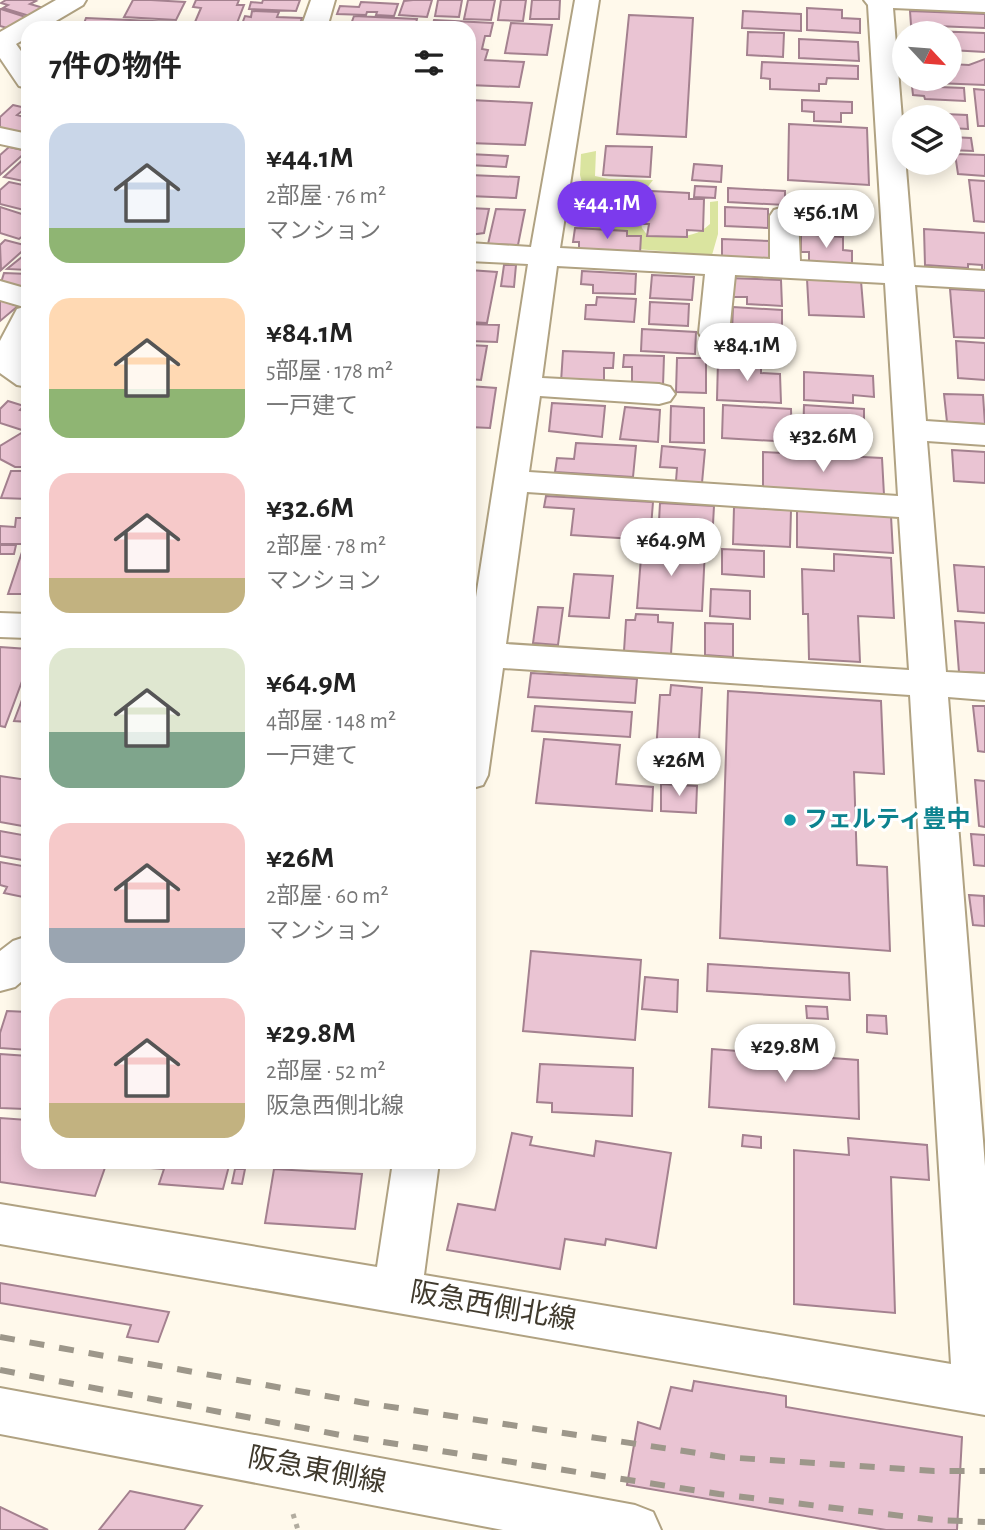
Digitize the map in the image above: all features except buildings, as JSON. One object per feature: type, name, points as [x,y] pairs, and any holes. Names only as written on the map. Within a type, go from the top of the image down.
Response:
[{"type":"street","points":[[37,21],[74,0]]},
{"type":"street","points":[[316,21],[323,0]]},
{"type":"street","points":[[587,0],[544,256],[511,481],[477,654],[985,687]]},
{"type":"street","points":[[982,1391],[878,0],[985,5]]},
{"type":"street","points":[[21,30],[1,41],[21,70]]},
{"type":"street","points":[[0,136],[21,140]]},
{"type":"street","points":[[784,216],[785,269]]},
{"type":"street","points":[[476,252],[985,280]]},
{"type":"street","points":[[714,333],[720,266]]},
{"type":"street","points":[[0,290],[21,297]]},
{"type":"street","points":[[21,329],[5,362],[21,374]]},
{"type":"street","points":[[525,386],[659,394]]},
{"type":"street","points":[[910,430],[985,435]]},
{"type":"street","points":[[511,481],[916,508]]},
{"type":"street","points":[[0,625],[21,626]]},
{"type":"street","points":[[0,975],[21,958]]},
{"type":"street","points":[[398,1290],[415,1169]]},
{"type":"street","name":"阪急西側北線","points":[[0,1224],[982,1391]]},
{"type":"street","name":"阪急東側線","points":[[0,1411],[635,1530]]},
{"type":"green space","points":[[596,151],[595,176],[653,180],[645,195],[636,201],[642,228],[648,236],[696,233],[710,224],[710,202],[718,201],[718,234],[712,255],[636,249],[580,232],[578,214],[586,198],[580,175],[581,154]]},
{"type":"railway","points":[[0,1337],[365,1403],[723,1457],[934,1471],[985,1471]]},
{"type":"railway","points":[[0,1370],[351,1437],[719,1494],[935,1520],[985,1522]]},
{"type":"place","name":"フェルティ豊中","points":[[790,820]]}]
